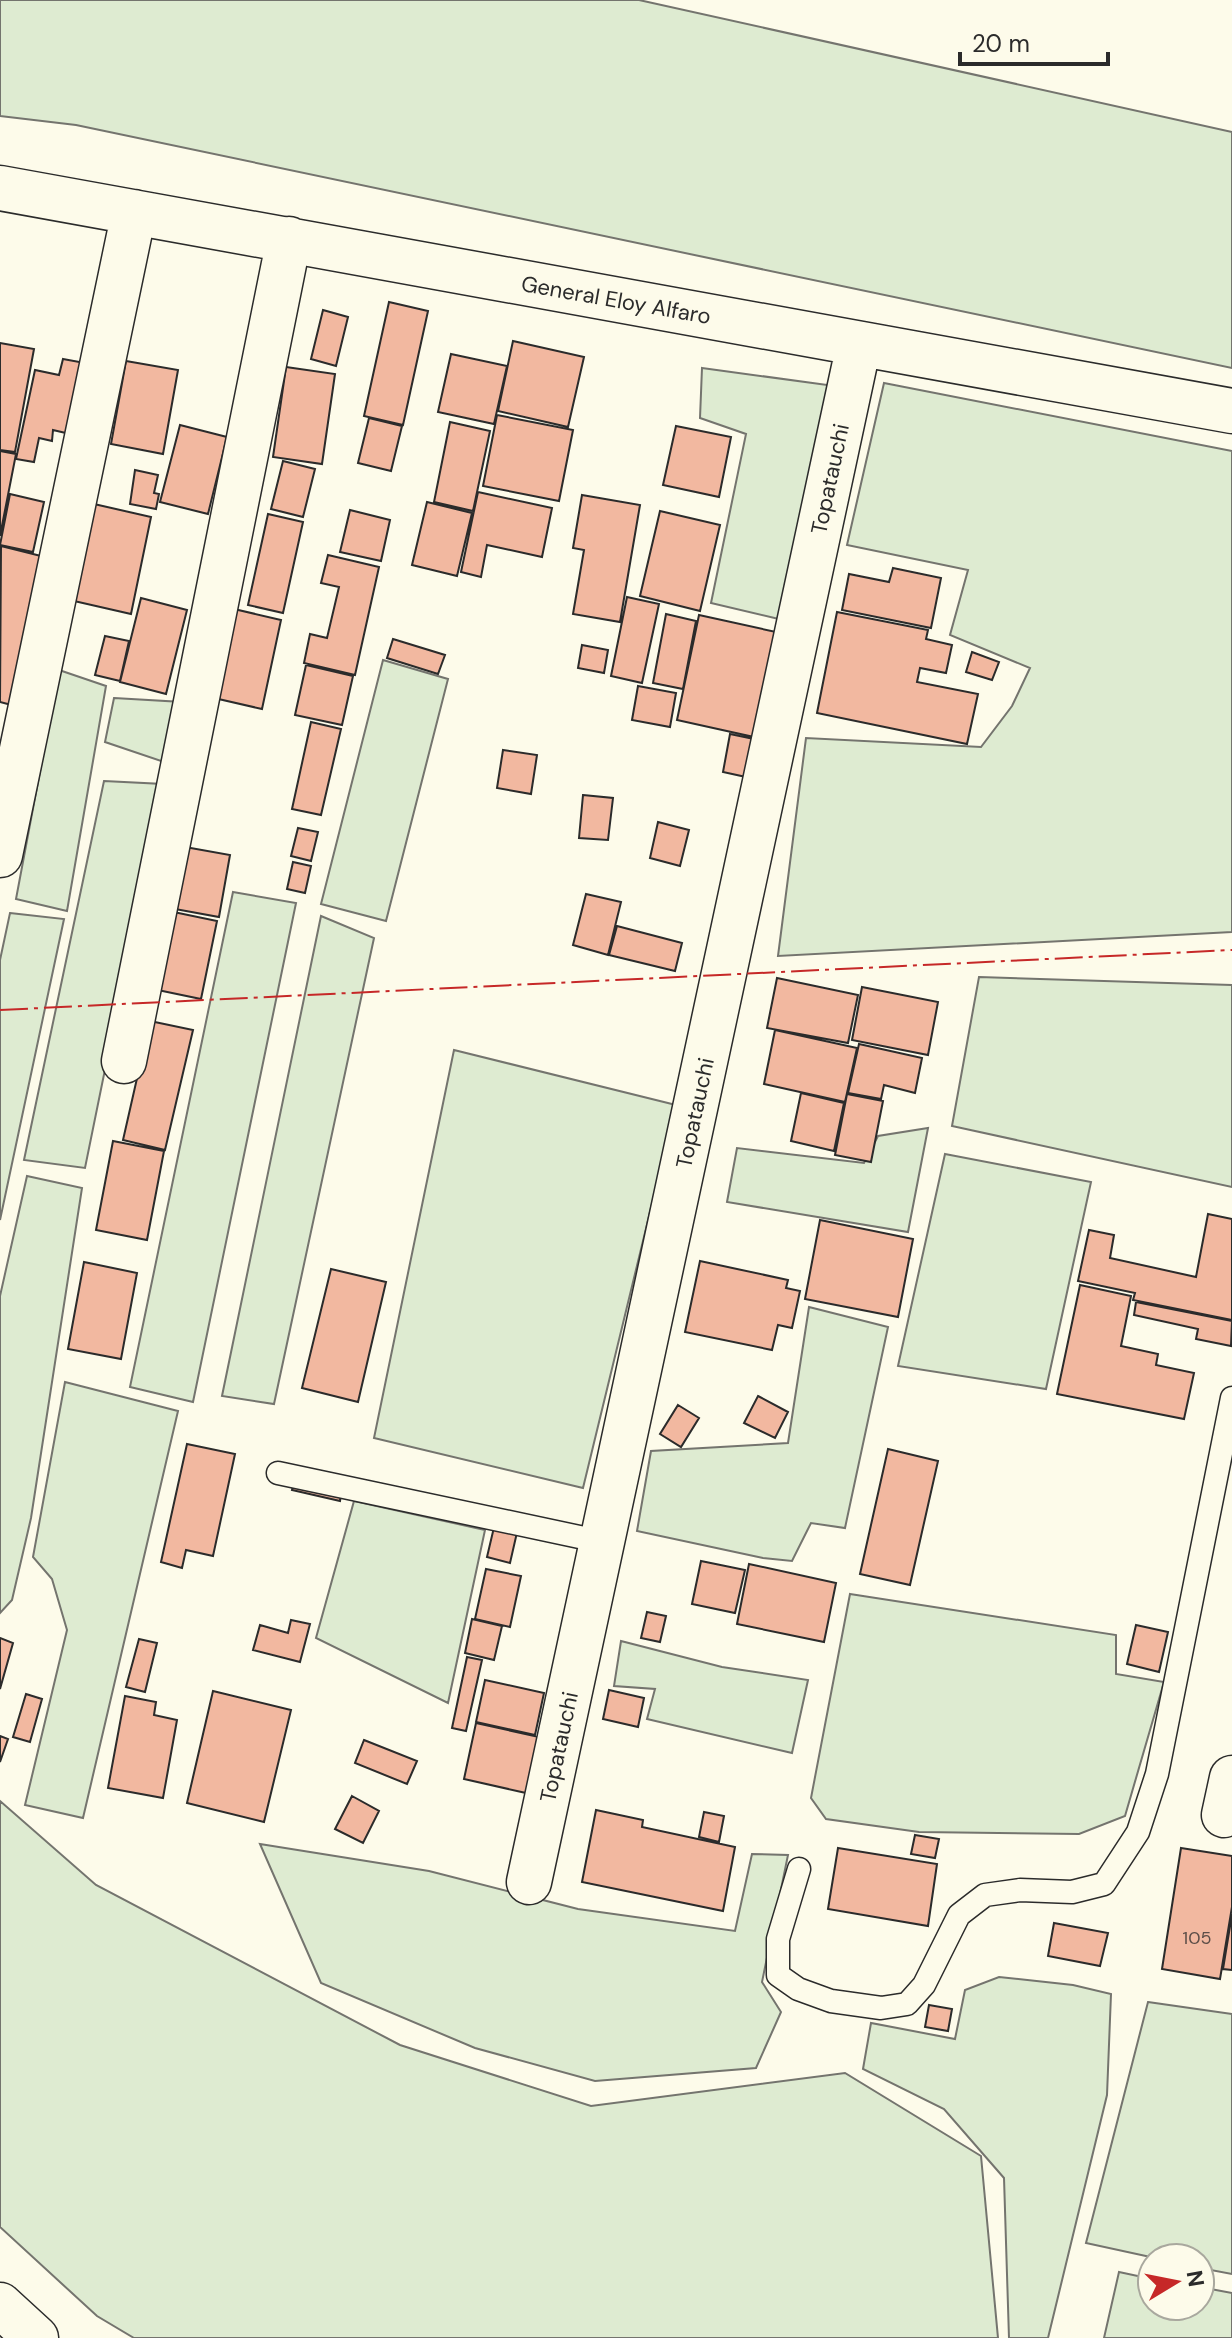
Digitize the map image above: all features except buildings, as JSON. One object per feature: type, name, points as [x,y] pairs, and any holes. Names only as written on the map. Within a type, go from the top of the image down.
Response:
[{"type":"street","name":"General Eloy Alfaro","points":[[0,188],[1232,411]]},
{"type":"street","points":[[0,855],[134,212]]},
{"type":"street","points":[[124,1061],[289,239]]},
{"type":"street","name":"Topatauchi","points":[[529,1882],[859,344]]},
{"type":"street","points":[[0,2305],[36,2338]]},
{"type":"lane","points":[[799,1869],[778,1939],[778,1975],[798,1989],[831,2001],[881,2008],[907,2004],[924,1985],[959,1915],[985,1895],[1020,1890],[1072,1892],[1104,1884],[1138,1832],[1157,1774],[1232,1398]]},
{"type":"lane","points":[[278,1473],[603,1542]]},
{"type":"green space","points":[[0,0],[639,0],[1232,132],[1232,368],[76,125],[0,116]]},
{"type":"green space","points":[[702,368],[835,386],[783,620],[711,603],[746,434],[700,418]]},
{"type":"green space","points":[[884,383],[1232,451],[1232,932],[778,956],[806,738],[981,747],[1012,706],[1030,668],[950,635],[968,570],[847,545]]},
{"type":"green space","points":[[383,660],[448,679],[386,921],[321,904]]},
{"type":"green space","points":[[59,670],[106,686],[67,911],[16,899]]},
{"type":"green space","points":[[114,698],[182,702],[173,765],[105,742]]},
{"type":"green space","points":[[104,781],[163,784],[85,1168],[24,1160]]},
{"type":"green space","points":[[233,892],[296,903],[193,1402],[130,1387]]},
{"type":"green space","points":[[10,913],[64,919],[0,1220],[0,960]]},
{"type":"green space","points":[[321,916],[374,938],[274,1404],[222,1396]]},
{"type":"green space","points":[[979,977],[1232,985],[1232,1187],[952,1126]]},
{"type":"green space","points":[[454,1050],[676,1105],[583,1488],[374,1438]]},
{"type":"green space","points":[[928,1128],[908,1232],[727,1202],[737,1148],[864,1163],[878,1136]]},
{"type":"green space","points":[[945,1154],[1091,1182],[1046,1389],[898,1366]]},
{"type":"green space","points":[[27,1176],[82,1188],[31,1518],[12,1600],[0,1613],[0,1296]]},
{"type":"green space","points":[[809,1307],[888,1327],[845,1528],[811,1523],[792,1561],[763,1558],[637,1531],[651,1451],[788,1443]]},
{"type":"green space","points":[[65,1382],[178,1411],[83,1818],[25,1805],[67,1630],[52,1579],[33,1557]]},
{"type":"green space","points":[[354,1501],[485,1530],[448,1703],[316,1638]]},
{"type":"green space","points":[[850,1594],[1116,1635],[1116,1674],[1164,1682],[1125,1816],[1079,1834],[919,1832],[826,1819],[811,1798]]},
{"type":"green space","points":[[621,1641],[722,1667],[808,1680],[792,1753],[647,1719],[655,1689],[614,1686]]},
{"type":"green space","points":[[0,1801],[96,1885],[400,2045],[591,2106],[845,2073],[981,2156],[998,2338],[134,2338],[97,2316],[0,2227]]},
{"type":"green space","points":[[260,1844],[429,1871],[578,1909],[735,1931],[752,1854],[788,1855],[762,1982],[781,2012],[756,2068],[595,2081],[475,2048],[321,1983]]},
{"type":"green space","points":[[999,1977],[1073,1985],[1111,1994],[1107,2095],[1048,2338],[1009,2338],[1004,2178],[944,2109],[863,2069],[871,2023],[955,2039],[965,1990]]},
{"type":"green space","points":[[1148,2002],[1232,2014],[1232,2274],[1216,2271],[1216,2242],[1136,2242],[1136,2254],[1086,2243]]},
{"type":"green space","points":[[1119,2272],[1136,2276],[1136,2322],[1216,2322],[1216,2290],[1232,2293],[1232,2338],[1104,2338]]},
{"type":"power","points":[[0,1010],[1232,950]]}]
